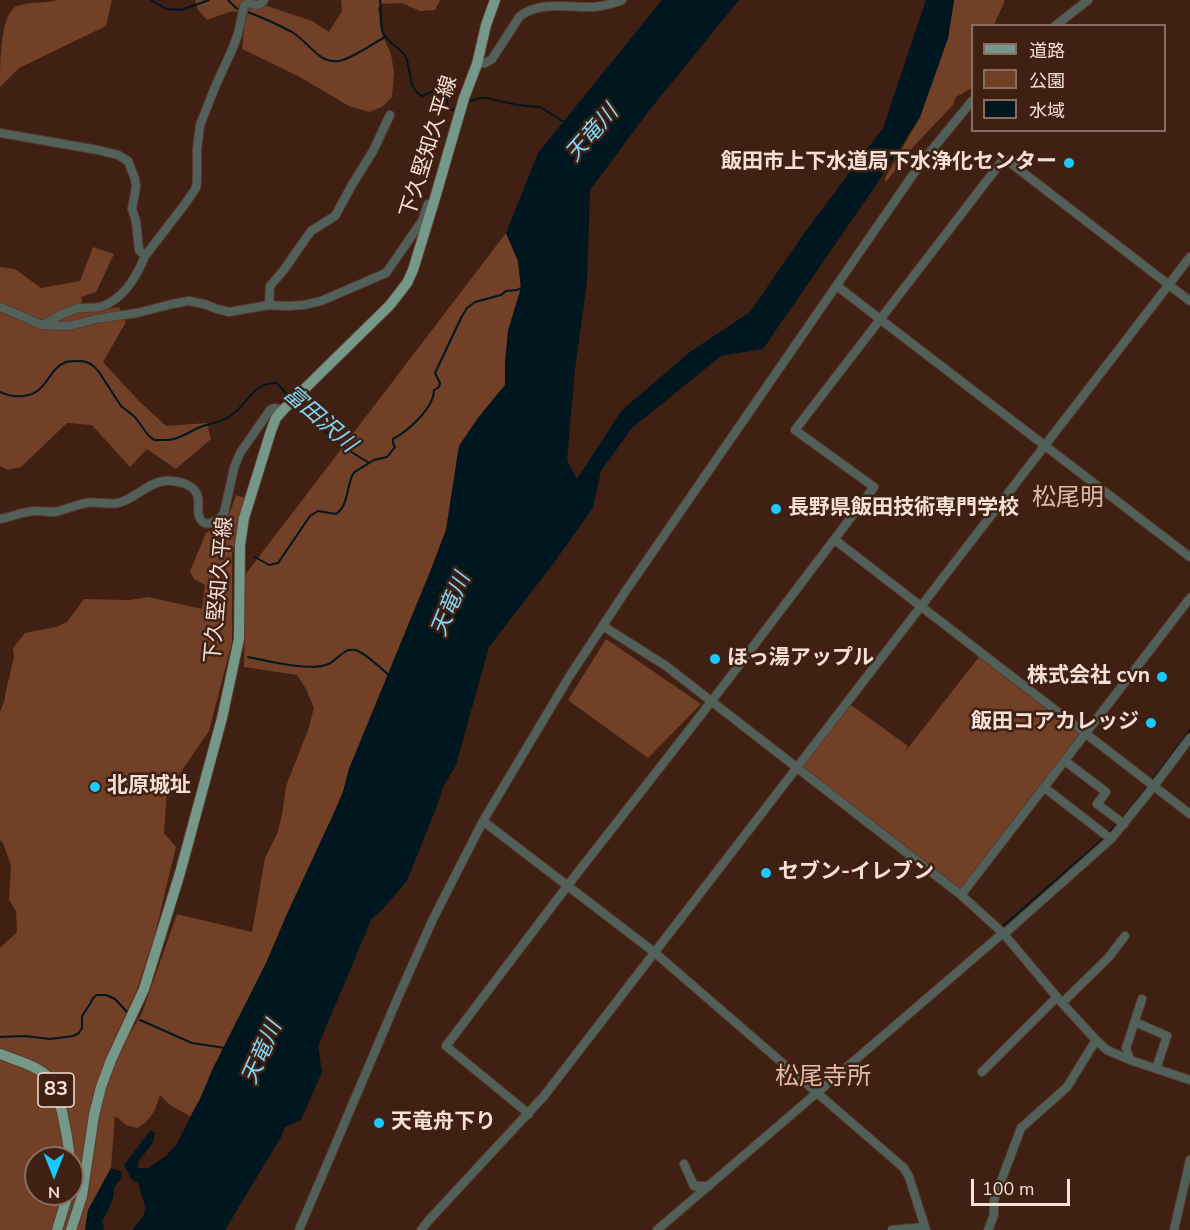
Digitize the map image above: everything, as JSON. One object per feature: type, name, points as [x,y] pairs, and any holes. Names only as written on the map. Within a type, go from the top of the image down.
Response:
[{"type":"main road","name":"下久堅知久平線","points":[[71,1230],[82,1196],[92,1126],[101,1087],[144,989],[180,873],[222,718],[239,639],[240,545],[244,518],[271,431],[276,418],[288,404],[390,304],[402,290],[413,270],[495,0]]},
{"type":"main road","name":"83","points":[[0,1054],[45,1074],[52,1081],[58,1098],[68,1146]]},
{"type":"main road","points":[[57,1230],[64,1206]]},
{"type":"street","points":[[42,325],[79,308],[101,307],[114,301],[128,287],[145,256],[196,188],[200,125],[232,50],[243,10],[248,3],[257,5],[264,0]]},
{"type":"street","points":[[477,64],[492,59],[520,16],[527,11],[562,5],[595,7],[622,0]]},
{"type":"street","points":[[1058,24],[1088,0]]},
{"type":"street","points":[[299,1230],[433,919],[483,821],[568,677],[921,163],[971,102]]},
{"type":"street","points":[[269,304],[270,286],[284,271],[312,231],[336,216],[352,185],[374,151],[390,115]]},
{"type":"street","points":[[0,133],[98,150],[128,161],[135,179],[136,188],[132,209],[136,221],[139,250],[145,256]]},
{"type":"street","points":[[528,1114],[446,1046],[874,488],[795,430],[1002,161],[1008,161],[1190,301]]},
{"type":"street","points":[[0,307],[42,325],[69,326],[189,301],[229,312],[269,304],[288,306],[321,301],[386,273],[422,221],[428,204],[435,198]]},
{"type":"street","points":[[421,1230],[544,1096],[1190,257]]},
{"type":"street","points":[[837,286],[1190,557]]},
{"type":"street","points":[[0,519],[34,511],[54,512],[84,503],[117,503],[132,498],[163,481],[190,485],[198,496],[199,516],[207,523],[214,523],[224,513],[234,468],[240,453],[270,410],[288,404]]},
{"type":"street","points":[[835,540],[1190,814]]},
{"type":"street","points":[[961,896],[1190,598]]},
{"type":"street","points":[[603,626],[666,666],[961,896],[1003,934],[1059,1000],[1107,1050],[1190,1080]]},
{"type":"street","points":[[657,1230],[1111,839],[1151,784],[1190,738]]},
{"type":"street","points":[[1065,762],[1106,792],[1097,804],[1124,824]]},
{"type":"street","points":[[1045,788],[1111,839]]},
{"type":"street","points":[[483,821],[654,952],[904,1168],[926,1229],[892,1230]]},
{"type":"street","points":[[982,1072],[1108,958],[1125,936]]},
{"type":"street","points":[[1130,1060],[1126,1048],[1142,999]]},
{"type":"street","points":[[1135,1022],[1167,1036],[1156,1069]]},
{"type":"street","points":[[988,1230],[994,1215],[994,1200],[1021,1128],[1067,1087],[1096,1040]]},
{"type":"street","points":[[1174,1230],[1190,1160]]},
{"type":"street","points":[[684,1164],[694,1186],[709,1185]]},
{"type":"green space","points":[[57,0],[112,0],[106,26],[19,68],[0,87],[2,43],[10,12],[19,5]]},
{"type":"green space","points":[[195,0],[264,0],[264,5],[312,21],[329,32],[342,11],[341,0],[440,0],[435,10],[420,11],[402,3],[381,4],[378,8],[383,36],[391,54],[394,72],[392,97],[382,107],[369,112],[349,106],[298,76],[242,49],[246,11],[229,12],[207,20],[198,10]]},
{"type":"green space","points":[[954,0],[1005,0],[994,24],[971,24],[970,89],[956,97],[953,105],[914,146],[886,182],[885,178],[920,117],[948,38]]},
{"type":"green space","points":[[506,233],[518,261],[521,288],[508,331],[505,385],[459,446],[446,530],[349,769],[343,792],[267,961],[200,1099],[190,1116],[170,1105],[160,1095],[152,1114],[137,1128],[126,1125],[115,1116],[111,1168],[88,1210],[85,1230],[0,1230],[0,948],[17,932],[16,911],[9,900],[11,865],[0,840],[0,712],[14,657],[13,648],[25,633],[56,627],[67,622],[84,599],[130,600],[148,597],[202,609],[205,585],[194,579],[190,571],[206,533],[219,526],[227,518],[236,495],[245,498],[232,555],[232,642],[209,731],[167,792],[164,833],[176,847],[153,942],[136,992],[107,1055],[121,1049],[142,1013],[177,914],[252,932],[265,858],[277,834],[286,786],[314,708],[297,675],[244,667],[245,575]]},
{"type":"green space","points":[[93,247],[114,254],[96,292],[81,297],[84,313],[119,307],[126,322],[103,362],[166,426],[207,423],[211,439],[176,469],[147,449],[130,467],[92,425],[67,423],[21,467],[8,470],[0,466],[0,267],[15,269],[41,288],[80,281]]},
{"type":"green space","points":[[606,639],[701,704],[648,758],[568,700]]},
{"type":"green space","points":[[979,657],[1080,735],[962,890],[804,769],[804,764],[851,705],[908,746],[904,753]]},
{"type":"water","name":"天竜川","points":[[662,0],[739,0],[648,112],[590,190],[587,282],[575,369],[567,460],[577,479],[621,411],[690,352],[750,312],[805,232],[883,128],[926,0],[954,0],[948,38],[920,117],[763,349],[721,356],[632,428],[601,471],[593,508],[489,647],[456,765],[443,787],[407,881],[372,918],[318,1046],[322,1072],[301,1120],[285,1127],[225,1230],[132,1230],[143,1216],[145,1206],[139,1184],[131,1179],[124,1165],[150,1131],[155,1132],[153,1142],[139,1161],[138,1168],[148,1168],[166,1156],[176,1145],[200,1099],[213,1068],[267,961],[343,792],[349,769],[446,530],[459,446],[505,385],[508,331],[521,288],[518,261],[506,233],[538,153]]},
{"type":"water","points":[[111,1168],[122,1172],[102,1221],[103,1230],[85,1230],[88,1210]]},
{"type":"waterway","points":[[151,0],[166,9],[181,10],[209,0]]},
{"type":"waterway","points":[[228,0],[239,9]]},
{"type":"waterway","points":[[380,0],[383,33],[404,54],[414,88],[422,96],[445,88],[448,108],[453,110],[457,108]]},
{"type":"waterway","points":[[245,11],[292,32],[319,56],[332,61],[350,57],[385,37]]},
{"type":"waterway","points":[[471,101],[487,98],[517,105],[540,107],[564,122]]},
{"type":"waterway","name":"富田沢川","points":[[294,405],[342,446],[369,463],[387,457],[395,447],[393,439],[419,418],[430,404],[434,390],[439,387],[440,383],[435,373],[467,308],[475,302],[523,287]]},
{"type":"waterway","name":"富田沢川","points":[[0,392],[14,396],[31,394],[38,391],[60,365],[69,361],[86,362],[97,370],[121,406],[135,417],[154,440],[174,439],[200,427],[219,422],[239,409],[262,386],[277,383],[289,397]]},
{"type":"waterway","points":[[255,557],[269,565],[278,563],[310,516],[318,511],[336,514],[340,510],[353,474],[369,463]]},
{"type":"waterway","points":[[248,657],[287,665],[318,667],[330,663],[348,650],[353,650],[365,655],[391,677]]},
{"type":"waterway","points":[[1123,817],[1190,730]]},
{"type":"waterway","points":[[1109,833],[1116,825]]},
{"type":"waterway","points":[[1002,927],[1103,839]]},
{"type":"waterway","points":[[0,1037],[25,1036],[50,1039],[73,1036],[82,1028],[82,1016],[97,995],[106,995],[115,999],[128,1013]]},
{"type":"waterway","points":[[140,1020],[192,1043],[225,1048]]},
{"type":"place","name":"飯田市上下水道局下水浄化センター","points":[[1069,163]]},
{"type":"place","name":"長野県飯田技術専門学校","points":[[776,509]]},
{"type":"place","name":"ほっ湯アップル","points":[[715,659]]},
{"type":"place","name":"株式会社 cvn","points":[[1162,677]]},
{"type":"place","name":"飯田コアカレッジ","points":[[1151,723]]},
{"type":"place","name":"北原城址","points":[[95,787]]},
{"type":"place","name":"セブン-イレブン","points":[[766,873]]},
{"type":"place","name":"天竜舟下り","points":[[379,1123]]},
{"type":"district","name":"松尾明","points":[[1068,499]]},
{"type":"district","name":"松尾寺所","points":[[823,1078]]}]
